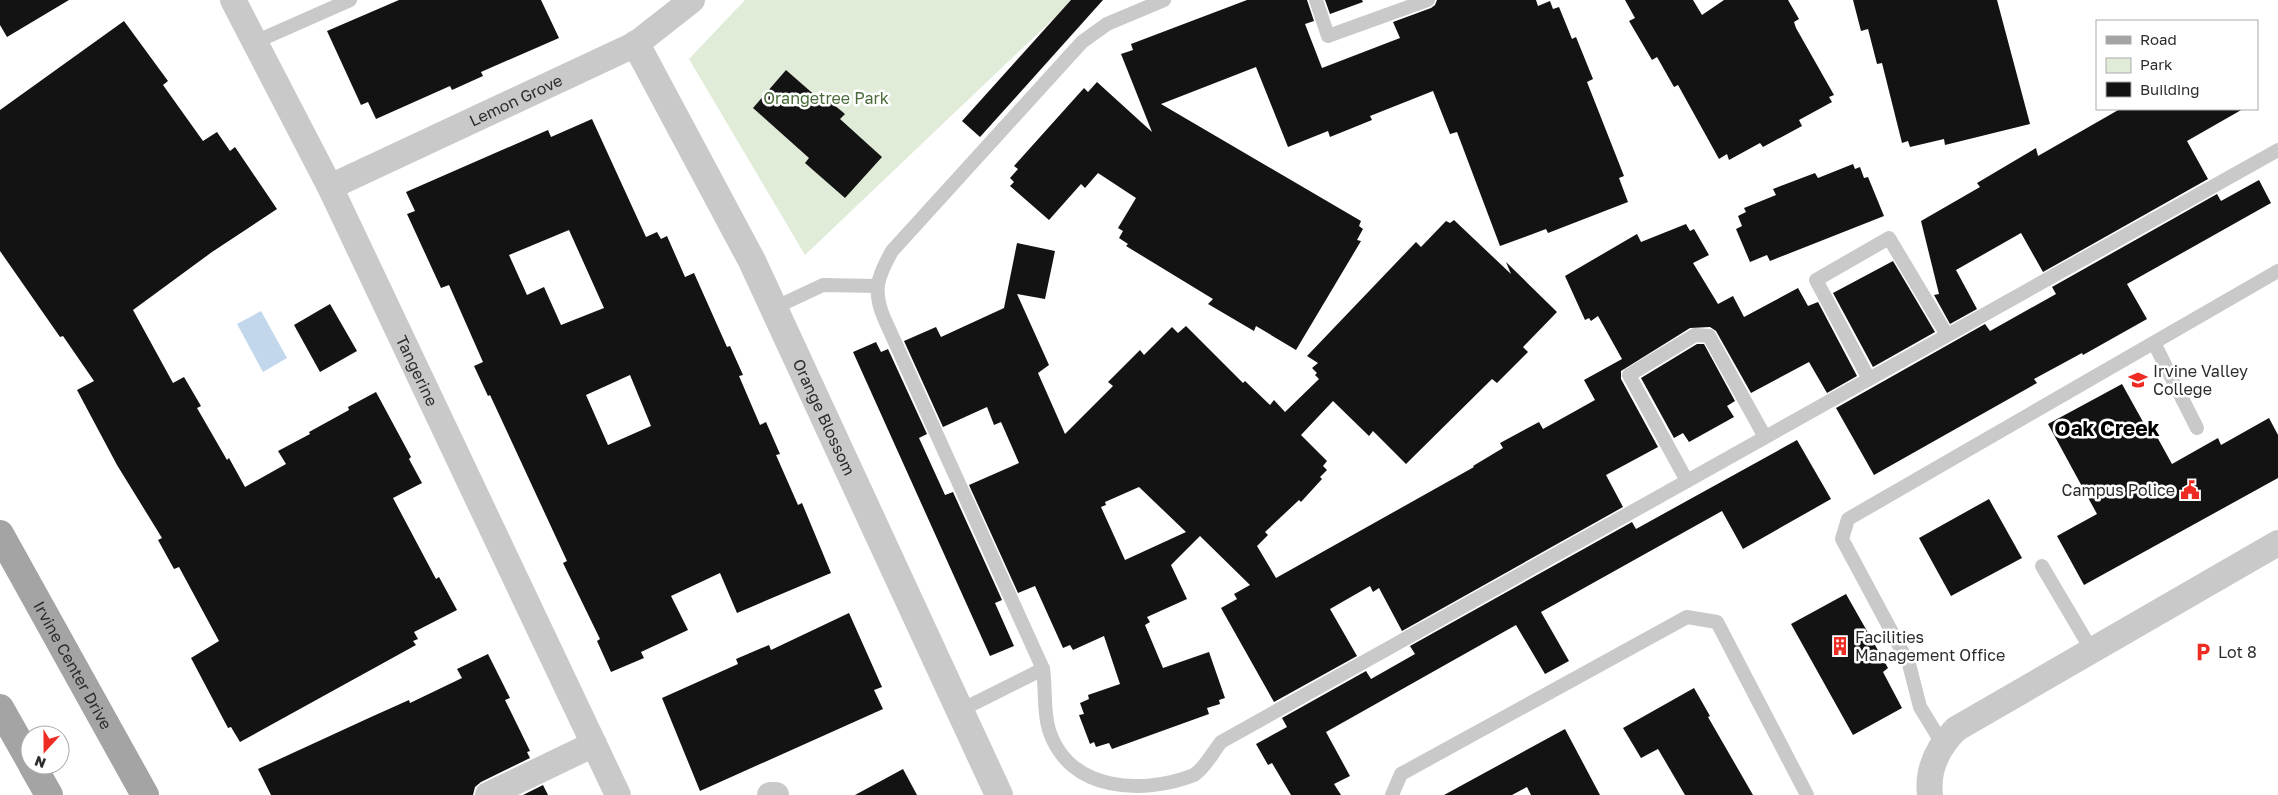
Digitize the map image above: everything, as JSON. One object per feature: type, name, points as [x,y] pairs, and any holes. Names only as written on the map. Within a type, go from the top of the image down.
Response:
[{"type":"main road","name":"Irvine Center Drive","points":[[0,534],[145,795]]},
{"type":"main road","points":[[0,708],[20,743]]},
{"type":"main road","points":[[38,775],[49,795]]},
{"type":"street","name":"Tangerine","points":[[233,0],[330,187],[618,795]]},
{"type":"street","name":"Lemon Grove","points":[[330,187],[636,44],[692,0]]},
{"type":"street","name":"Orange Blossom","points":[[636,44],[752,261],[999,795]]},
{"type":"street","points":[[1930,795],[1928,780],[1942,743],[1956,728],[2278,543]]},
{"type":"street","points":[[488,795],[594,744]]},
{"type":"street","points":[[770,795],[776,795]]},
{"type":"lane","points":[[255,42],[350,0]]},
{"type":"lane","points":[[1164,0],[1106,24],[1082,42],[892,251],[880,272],[877,286],[879,306],[884,318],[1043,670],[1049,730],[1066,760],[1080,775],[1102,787],[1126,794],[1173,788],[1196,774],[1220,742],[2278,150]]},
{"type":"lane","points":[[1316,0],[1328,36],[1428,0]]},
{"type":"lane","points":[[1868,379],[1816,280],[1889,238],[1947,335]]},
{"type":"lane","points":[[1942,743],[1920,707],[1909,664],[1842,539],[1848,519],[2278,271]]},
{"type":"lane","points":[[774,308],[823,285],[877,286]]},
{"type":"lane","points":[[1687,481],[1629,375],[1695,335],[1709,336],[1766,437]]},
{"type":"lane","points":[[2154,342],[2197,428]]},
{"type":"lane","points":[[2042,566],[2091,649]]},
{"type":"lane","points":[[1392,795],[1401,774],[1687,617],[1717,622],[1807,795]]},
{"type":"lane","points":[[959,711],[1043,670]]},
{"type":"green space","name":"Orangetree Park","points":[[745,0],[1073,0],[805,255],[689,59]]},
{"type":"water","points":[[261,311],[287,358],[263,372],[237,324]]},
{"type":"building","points":[[0,0],[69,0],[7,37],[0,25]]},
{"type":"building","points":[[399,0],[541,0],[559,38],[481,72],[483,76],[452,90],[450,86],[376,119],[368,102],[361,105],[327,31]]},
{"type":"building","points":[[1071,0],[1103,0],[980,137],[962,121]]},
{"type":"building","points":[[1247,0],[1307,0],[1314,21],[1305,24],[1322,68],[1400,38],[1393,22],[1431,8],[1437,0],[1536,0],[1538,6],[1550,1],[1553,9],[1559,7],[1572,39],[1576,37],[1593,79],[1587,82],[1624,176],[1619,178],[1628,202],[1548,233],[1546,229],[1500,246],[1457,132],[1450,134],[1433,91],[1370,116],[1372,120],[1330,137],[1328,131],[1288,147],[1256,67],[1161,104],[1361,221],[1359,226],[1363,229],[1357,240],[1361,241],[1296,350],[1256,326],[1254,331],[1208,304],[1213,299],[1126,246],[1128,244],[1119,238],[1123,231],[1118,228],[1136,198],[1098,173],[1085,188],[1081,184],[1049,220],[1010,186],[1014,182],[1010,178],[1018,169],[1014,166],[1084,88],[1088,92],[1097,82],[1152,132],[1121,54],[1133,50],[1131,44]]},
{"type":"building","points":[[1325,0],[1362,0],[1363,2],[1330,14]]},
{"type":"building","points":[[1625,0],[1693,0],[1702,15],[1724,0],[1788,0],[1799,19],[1794,22],[1796,28],[1834,95],[1829,97],[1832,102],[1799,120],[1802,126],[1763,147],[1760,143],[1729,160],[1727,154],[1719,159],[1678,85],[1674,87],[1657,57],[1652,60],[1629,21],[1635,18]]},
{"type":"building","points":[[1853,0],[1997,0],[2030,124],[1945,145],[1944,139],[1910,147],[1908,141],[1902,143],[1882,63],[1877,64],[1868,29],[1861,31]]},
{"type":"building","points":[[124,21],[168,81],[163,85],[203,141],[217,132],[230,151],[235,147],[277,209],[212,252],[133,310],[173,383],[184,377],[201,406],[197,408],[245,487],[286,464],[278,451],[310,434],[309,432],[349,410],[348,407],[376,392],[411,457],[409,459],[422,483],[393,498],[436,579],[439,577],[457,610],[414,632],[418,639],[413,641],[416,645],[240,742],[231,727],[228,728],[191,658],[219,641],[179,567],[174,569],[158,540],[162,538],[117,465],[77,390],[94,381],[63,336],[60,337],[0,251],[0,110]]},
{"type":"building","points":[[786,70],[818,98],[821,94],[845,114],[840,119],[882,157],[845,198],[805,163],[809,158],[753,108]]},
{"type":"building","points":[[2118,110],[2241,110],[2187,141],[2208,179],[2043,272],[2021,233],[1956,270],[1977,309],[1950,324],[1934,295],[1939,294],[1921,221],[1980,187],[1977,183],[2036,148],[2038,156]]},
{"type":"building","points":[[592,119],[646,237],[657,232],[661,239],[667,236],[685,277],[694,273],[727,347],[730,346],[743,375],[739,376],[760,425],[766,422],[780,454],[776,455],[798,505],[802,503],[831,573],[737,613],[720,573],[671,596],[688,630],[641,652],[644,658],[611,672],[597,641],[600,639],[563,563],[567,561],[490,395],[488,396],[474,366],[483,362],[449,285],[441,288],[407,214],[415,211],[406,192],[548,130],[551,137]],"holes":[[[569,230],[604,308],[561,325],[544,287],[527,295],[509,255]],[[630,375],[651,426],[608,445],[586,395]]]},
{"type":"building","points":[[1853,164],[1855,169],[1860,167],[1864,178],[1868,177],[1884,216],[1770,261],[1767,255],[1750,262],[1736,229],[1742,226],[1738,216],[1746,212],[1744,208],[1776,195],[1773,189],[1815,173],[1818,178]]},
{"type":"building","points":[[2259,180],[2271,203],[2127,284],[2147,319],[2083,355],[2082,353],[2034,379],[2037,383],[1874,475],[1836,408],[1985,324],[1990,331],[2056,294],[2052,287],[2217,194],[2221,201]]},
{"type":"building","points":[[1454,220],[1511,274],[1506,262],[1557,312],[1523,347],[1528,352],[1497,383],[1492,379],[1406,464],[1373,431],[1369,436],[1333,401],[1301,435],[1327,461],[1323,466],[1327,470],[1320,477],[1322,479],[1301,502],[1299,500],[1265,532],[1268,535],[1257,546],[1276,578],[1474,467],[1503,448],[1500,443],[1539,422],[1543,429],[1595,400],[1584,380],[1622,359],[1598,316],[1591,321],[1589,318],[1585,320],[1565,276],[1637,234],[1641,242],[1686,224],[1690,231],[1694,229],[1709,255],[1693,263],[1718,304],[1733,296],[1744,317],[1798,288],[1808,306],[1818,302],[1857,376],[1827,393],[1809,362],[1751,393],[1716,331],[1710,327],[1690,328],[1621,371],[1621,379],[1658,447],[1606,475],[1623,507],[1402,631],[1379,588],[1373,592],[1370,586],[1330,609],[1357,656],[1274,702],[1221,608],[1237,599],[1234,594],[1250,585],[1200,536],[1171,565],[1187,599],[1147,617],[1150,622],[1145,625],[1163,668],[1209,652],[1225,698],[1219,700],[1220,704],[1207,708],[1209,714],[1112,749],[1109,743],[1096,747],[1094,742],[1090,744],[1079,715],[1084,714],[1080,703],[1089,699],[1088,695],[1120,684],[1104,636],[1073,650],[1070,645],[1063,648],[1035,586],[1018,593],[969,485],[1019,463],[1001,422],[994,425],[987,407],[943,427],[904,341],[936,327],[941,337],[1004,308],[1017,243],[1055,251],[1045,299],[1017,294],[1049,365],[1038,373],[1065,434],[1113,386],[1108,382],[1140,350],[1144,355],[1172,327],[1178,333],[1186,326],[1243,383],[1245,381],[1270,405],[1274,400],[1285,412],[1319,379],[1315,375],[1317,373],[1312,368],[1318,363],[1307,356],[1416,242],[1421,247],[1446,221],[1450,223]],"holes":[[[1139,487],[1186,532],[1125,560],[1101,507],[1106,505],[1105,502]]]},
{"type":"building","points":[[1893,261],[1935,332],[1873,367],[1833,293]]},
{"type":"building","points":[[330,304],[357,351],[320,372],[294,325]]},
{"type":"building","points":[[876,342],[881,352],[888,349],[927,434],[919,438],[945,495],[953,492],[1002,600],[995,603],[1014,646],[990,656],[853,352]]},
{"type":"building","points":[[1697,344],[1704,344],[1735,401],[1727,406],[1734,417],[1689,442],[1683,433],[1674,438],[1641,378]]},
{"type":"building","name":"Campus Police","points":[[2122,384],[2152,438],[2156,435],[2172,464],[2218,438],[2221,445],[2269,418],[2278,435],[2278,478],[2084,585],[2057,536],[2097,514],[2048,424]]},
{"type":"building","points":[[1797,440],[1831,499],[1743,549],[1722,511],[1541,612],[1569,661],[1545,674],[1516,625],[1326,732],[1350,776],[1334,784],[1341,795],[1291,795],[1272,763],[1268,765],[1256,744],[1287,727],[1282,718],[1366,671],[1371,679],[1415,654],[1410,646],[1632,522],[1636,529]]},
{"type":"building","points":[[1989,499],[2022,558],[1951,596],[1919,538]]},
{"type":"building","name":"Facilities Management Office","points":[[1846,594],[1888,668],[1883,672],[1902,708],[1853,735],[1791,624]]},
{"type":"building","points":[[849,613],[882,687],[874,690],[883,709],[700,791],[662,698],[738,664],[736,659],[769,645],[771,650]]},
{"type":"building","points":[[488,654],[510,698],[505,700],[530,751],[527,752],[530,758],[481,782],[475,787],[473,795],[271,795],[258,769],[409,700],[410,703],[462,678],[457,669]]},
{"type":"building","points":[[1694,688],[1710,716],[1708,717],[1753,795],[1685,795],[1658,749],[1641,758],[1623,728]]},
{"type":"building","points":[[1565,729],[1600,795],[1531,795],[1527,787],[1512,795],[1444,795]]},
{"type":"building","points":[[903,769],[917,795],[855,795]]},
{"type":"building","points":[[543,785],[548,795],[523,795]]},
{"type":"place","name":"Irvine Valley College","points":[[2138,380]]},
{"type":"place","name":"Campus Police","points":[[2190,490]]},
{"type":"place","name":"Facilities Management Office","points":[[1840,646]]},
{"type":"place","name":"Lot 8","points":[[2203,652]]},
{"type":"district","name":"Oak Creek","points":[[2107,428]]}]
